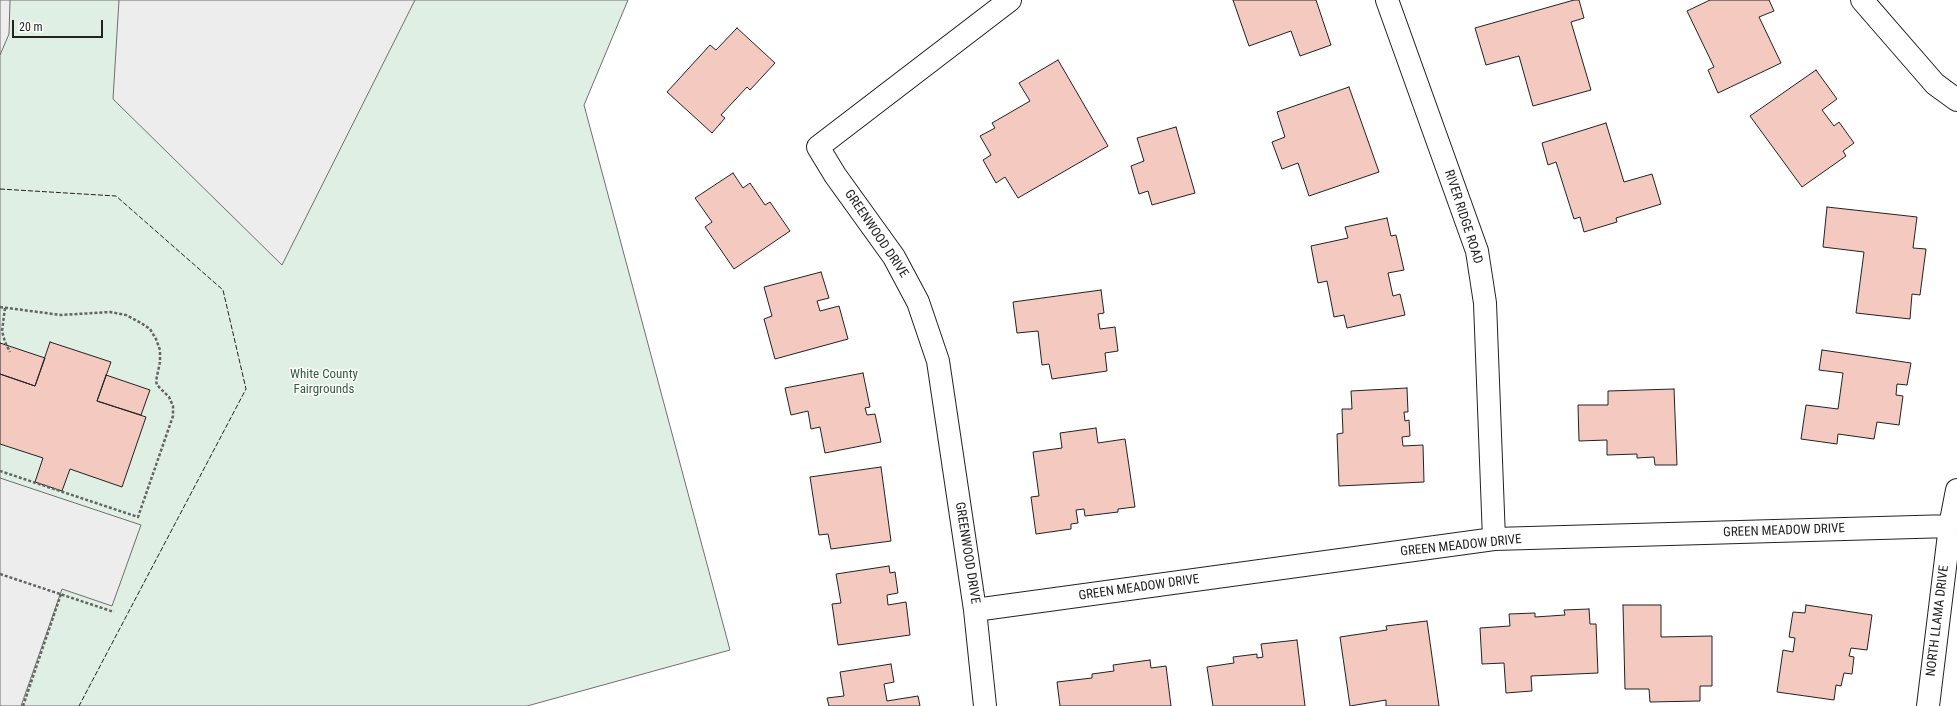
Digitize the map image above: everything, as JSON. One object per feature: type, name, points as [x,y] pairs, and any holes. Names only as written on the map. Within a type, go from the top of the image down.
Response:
[{"type":"street","name":"GREENWOOD DRIVE","points":[[985,706],[975,610],[938,361],[918,302],[894,258],[835,175],[818,147],[1010,0]]},
{"type":"street","name":"RIVER RIDGE ROAD","points":[[1387,0],[1478,252],[1485,303],[1494,539]]},
{"type":"street","points":[[1862,0],[1936,84],[1957,100]]},
{"type":"street","name":"NORTH LLAMA DRIVE","points":[[1928,706],[1950,526],[1957,490]]},
{"type":"street","name":"GREEN MEADOW DRIVE","points":[[975,610],[1494,539],[1950,526]]},
{"type":"path","points":[[0,307],[61,315],[110,312],[126,315],[141,323],[150,329],[156,339],[160,350],[160,362],[156,381],[157,385],[170,397],[173,406],[173,416],[138,517],[0,471]]},
{"type":"path","points":[[5,308],[2,331],[10,352]]},
{"type":"path","points":[[0,574],[114,612]]},
{"type":"path","points":[[23,706],[61,594]]},
{"type":"green space","name":"White County Fairgrounds","points":[[0,0],[628,0],[584,105],[730,650],[527,706],[0,706]]},
{"type":"shaded area","points":[[0,0],[10,0],[9,34],[0,55]]},
{"type":"shaded area","points":[[119,0],[415,0],[282,265],[113,99]]},
{"type":"shaded area","points":[[0,478],[141,525],[112,606],[62,589],[21,706],[0,706]]},
{"type":"building","points":[[1233,0],[1316,0],[1331,45],[1300,56],[1291,31],[1249,46]]},
{"type":"building","points":[[1574,0],[1579,0],[1584,18],[1571,22],[1591,90],[1533,106],[1519,56],[1486,65],[1475,28]]},
{"type":"building","points":[[1710,0],[1769,0],[1774,11],[1759,17],[1781,63],[1718,93],[1708,70],[1714,67],[1687,11]]},
{"type":"building","points":[[737,28],[775,63],[750,90],[747,87],[721,115],[725,118],[712,133],[667,92],[710,45],[716,50]]},
{"type":"building","points":[[1058,60],[1108,146],[1018,198],[1005,177],[996,183],[983,160],[991,155],[980,136],[995,128],[992,123],[1030,101],[1019,83]]},
{"type":"building","points":[[1816,70],[1837,99],[1822,110],[1834,126],[1839,122],[1854,143],[1843,151],[1846,156],[1802,187],[1750,116]]},
{"type":"building","points":[[1349,87],[1379,172],[1309,196],[1298,163],[1282,169],[1272,142],[1285,137],[1277,112]]},
{"type":"building","points":[[1606,123],[1624,182],[1652,174],[1661,204],[1616,218],[1617,222],[1584,232],[1580,217],[1574,219],[1556,162],[1548,165],[1542,143]]},
{"type":"building","points":[[1176,127],[1195,193],[1152,205],[1148,191],[1139,194],[1131,166],[1144,161],[1137,138]]},
{"type":"building","points":[[733,173],[743,188],[750,183],[765,205],[770,202],[790,231],[734,269],[705,227],[712,222],[695,198]]},
{"type":"building","points":[[1827,207],[1917,217],[1913,248],[1926,249],[1920,295],[1912,294],[1910,319],[1856,313],[1864,252],[1823,247]]},
{"type":"building","points":[[1387,218],[1391,236],[1396,235],[1404,270],[1388,273],[1393,296],[1400,294],[1405,315],[1347,328],[1344,315],[1334,317],[1327,281],[1318,283],[1311,246],[1348,238],[1345,227]]},
{"type":"building","points":[[821,272],[829,298],[817,301],[820,311],[839,306],[848,339],[775,359],[764,319],[772,316],[764,287]]},
{"type":"building","points":[[1101,290],[1104,313],[1098,314],[1100,329],[1115,327],[1118,351],[1105,353],[1107,371],[1052,379],[1049,364],[1042,365],[1038,331],[1017,333],[1013,302]]},
{"type":"building","points":[[50,342],[111,362],[97,401],[146,417],[122,487],[70,469],[62,491],[35,482],[43,458],[0,444],[0,374],[35,386]]},
{"type":"building","points":[[0,343],[45,358],[35,386],[0,374]]},
{"type":"building","points":[[1822,350],[1911,363],[1907,385],[1897,384],[1896,395],[1903,396],[1899,425],[1877,422],[1874,439],[1838,434],[1837,444],[1801,439],[1806,405],[1838,409],[1843,373],[1819,370]]},
{"type":"building","points":[[863,373],[870,407],[865,408],[867,415],[875,414],[881,442],[825,453],[820,427],[811,429],[808,411],[791,415],[785,388]]},
{"type":"building","points":[[106,375],[150,390],[141,415],[97,401]]},
{"type":"building","points":[[1407,388],[1408,412],[1404,412],[1405,421],[1409,420],[1410,436],[1402,437],[1403,446],[1423,445],[1424,482],[1339,486],[1337,434],[1343,433],[1342,409],[1352,409],[1351,391]]},
{"type":"building","points":[[1674,389],[1677,465],[1655,465],[1654,457],[1637,458],[1637,454],[1607,455],[1607,440],[1579,441],[1578,405],[1608,405],[1608,391]]},
{"type":"building","points":[[1096,428],[1098,443],[1125,439],[1135,507],[1118,509],[1118,512],[1085,516],[1084,509],[1076,510],[1078,523],[1071,524],[1071,529],[1036,534],[1031,497],[1039,496],[1033,452],[1062,448],[1060,433]]},
{"type":"building","points":[[881,467],[891,541],[831,549],[828,534],[819,535],[810,477]]},
{"type":"building","points":[[889,566],[890,573],[895,572],[898,593],[887,595],[888,605],[906,602],[910,635],[838,645],[832,604],[841,603],[836,574]]},
{"type":"building","points":[[1623,605],[1661,605],[1661,637],[1712,636],[1712,686],[1700,686],[1700,701],[1650,702],[1649,689],[1625,689]]},
{"type":"building","points":[[1806,605],[1872,615],[1867,650],[1851,648],[1849,656],[1854,657],[1852,674],[1844,673],[1841,686],[1836,685],[1834,700],[1777,692],[1783,650],[1793,652],[1795,638],[1789,637],[1793,612],[1805,613]]},
{"type":"building","points":[[1589,609],[1590,624],[1596,624],[1598,673],[1531,676],[1532,691],[1506,693],[1504,663],[1482,664],[1480,628],[1510,626],[1509,614],[1535,613],[1535,617],[1565,615],[1564,610]]},
{"type":"building","points":[[1427,621],[1439,706],[1386,706],[1386,700],[1350,706],[1340,637],[1387,630],[1386,626]]},
{"type":"building","points":[[1297,640],[1305,706],[1213,706],[1207,667],[1234,663],[1233,657],[1257,654],[1257,658],[1263,657],[1261,644]]},
{"type":"building","points":[[1150,660],[1151,668],[1166,666],[1171,706],[1060,706],[1057,682],[1092,678],[1092,674],[1114,671],[1113,665]]},
{"type":"building","points":[[891,664],[894,682],[884,684],[887,701],[918,696],[920,706],[829,706],[827,698],[844,696],[840,672]]},
{"type":"fence","points":[[0,189],[116,196],[223,290],[246,389],[79,706]]}]
